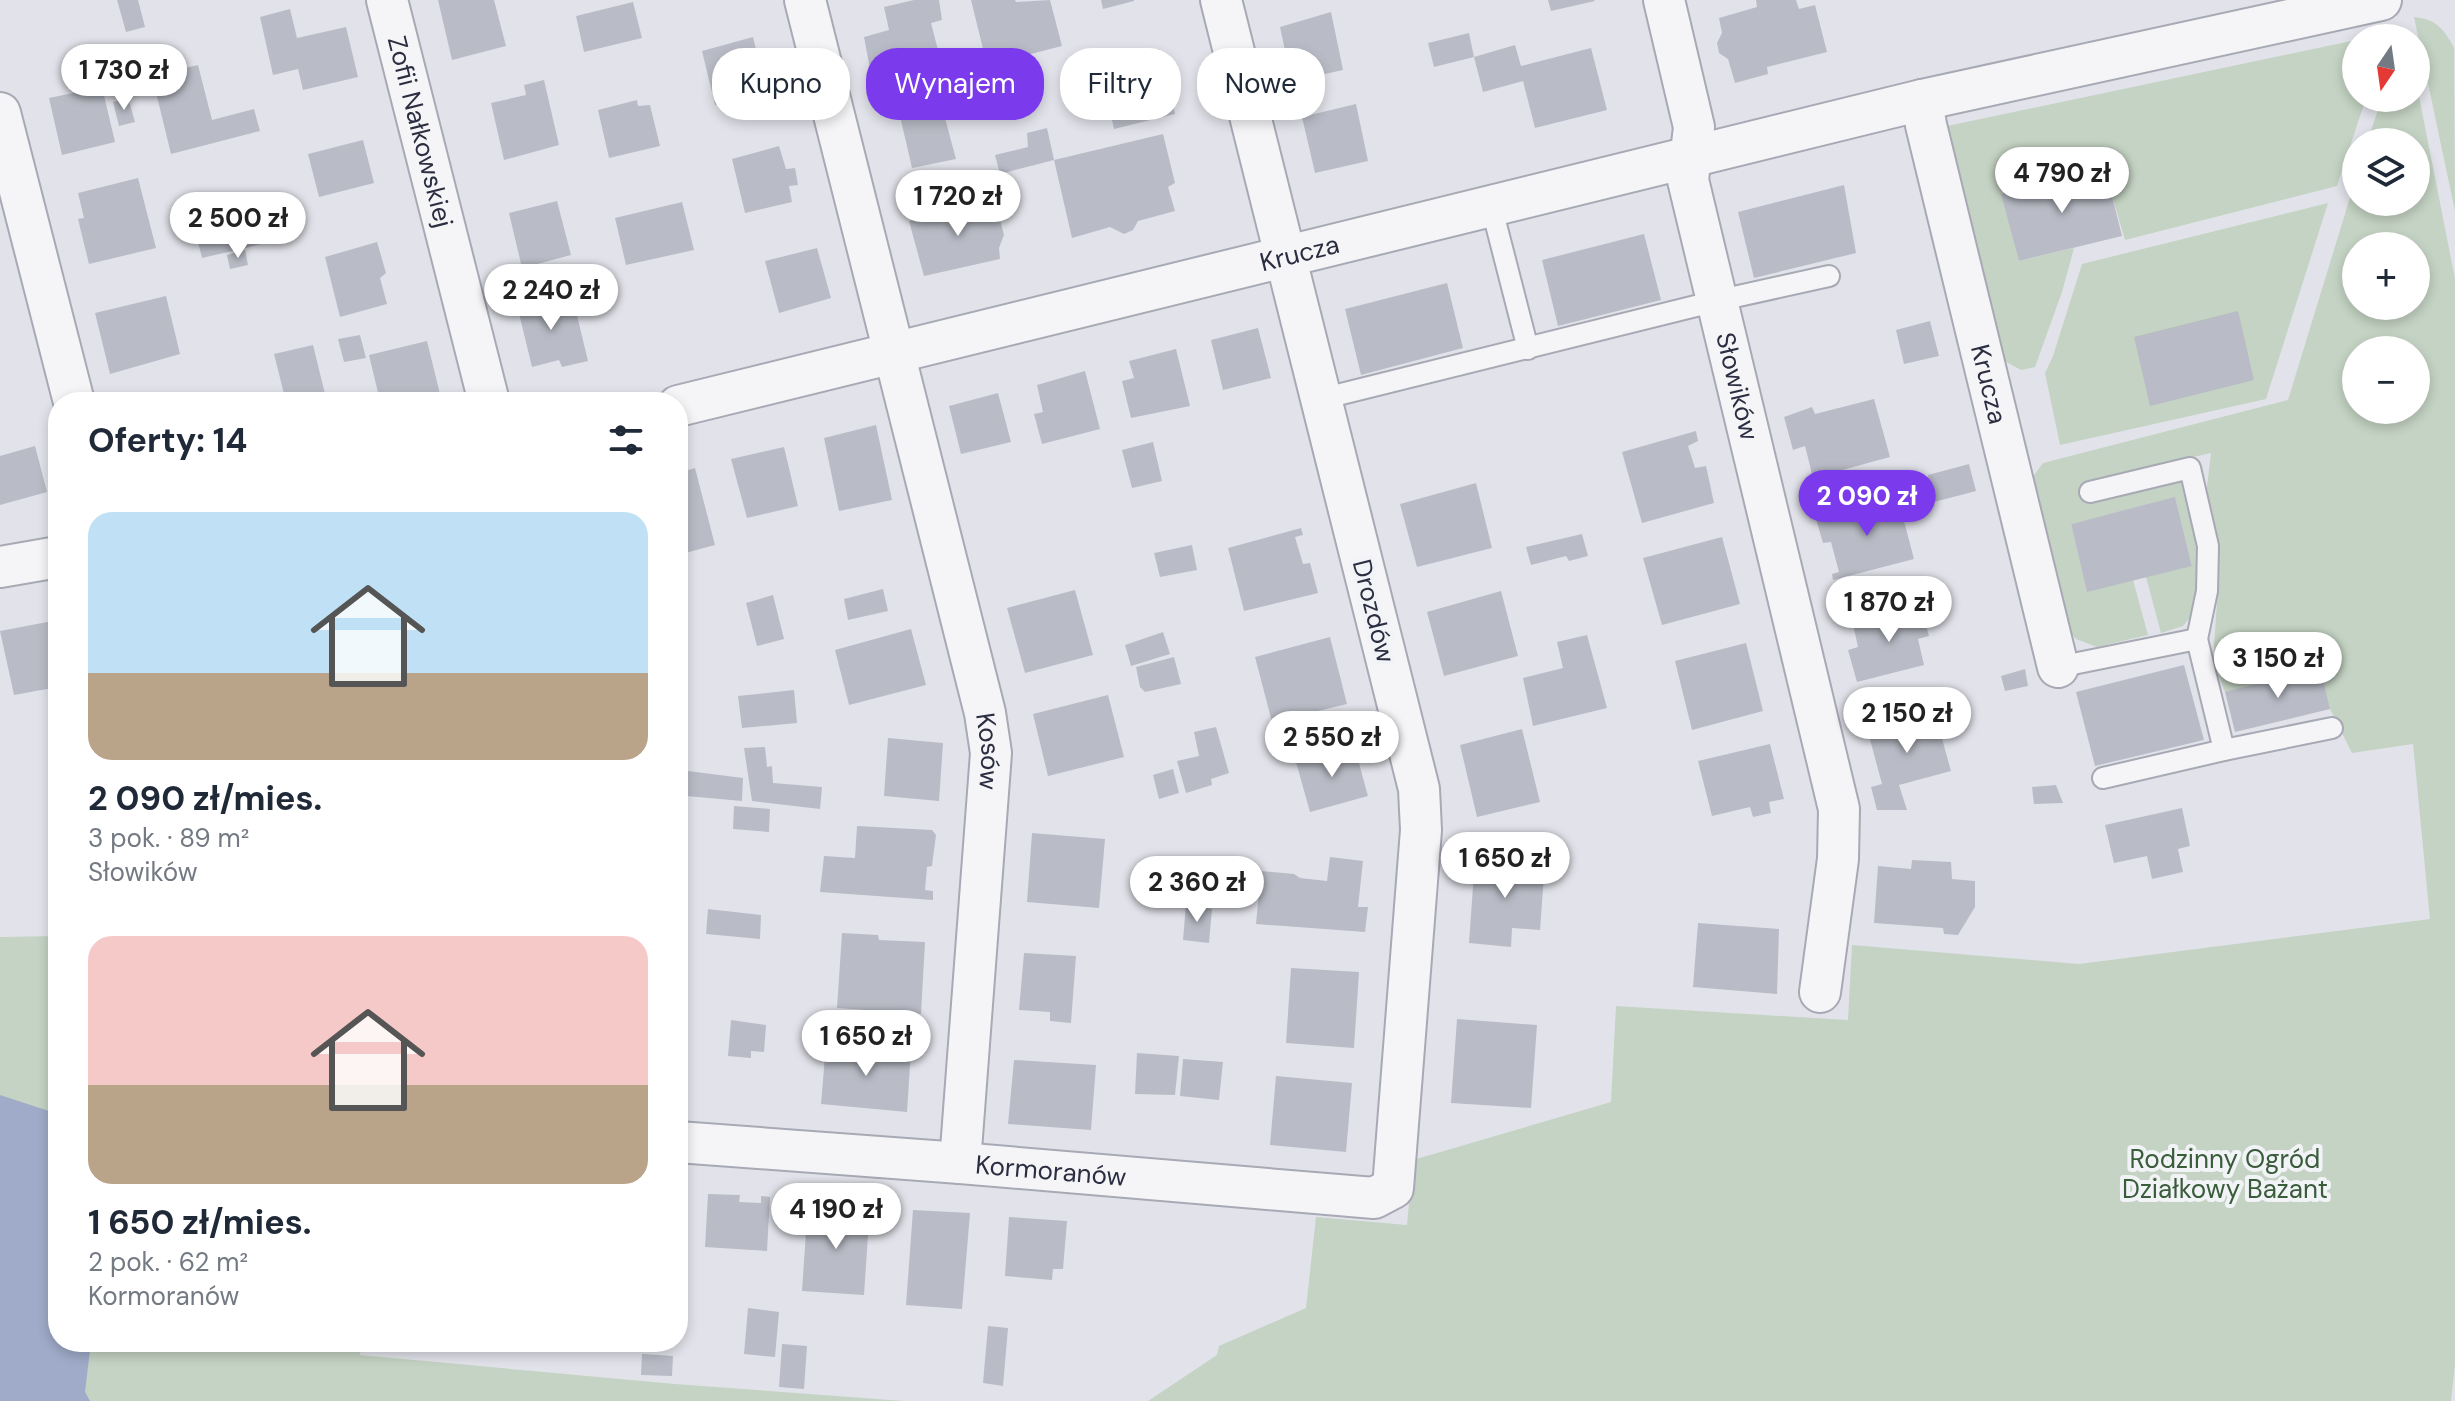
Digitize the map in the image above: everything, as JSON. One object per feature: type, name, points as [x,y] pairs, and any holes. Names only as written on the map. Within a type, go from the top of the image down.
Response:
[{"type":"street","name":"Zofii Nałkowskiej","points":[[387,0],[486,392]]},
{"type":"street","name":"Kosów","points":[[805,0],[985,713],[991,753],[960,1163]]},
{"type":"street","name":"Drozdów","points":[[1221,0],[1419,789],[1421,830],[1393,1188],[1374,1198]]},
{"type":"street","name":"Słowików","points":[[1664,0],[1694,127],[1688,180],[1839,809],[1838,859],[1820,992]]},
{"type":"street","name":"Krucza","points":[[688,404],[1922,100],[2381,0]]},
{"type":"street","name":"Krucza","points":[[1922,100],[2058,667]]},
{"type":"street","points":[[0,113],[71,392]]},
{"type":"street","points":[[0,567],[48,559]]},
{"type":"street","name":"Kormoranów","points":[[688,1143],[1374,1198]]},
{"type":"lane","points":[[1491,205],[1528,349]]},
{"type":"lane","points":[[1321,399],[1829,276]]},
{"type":"lane","points":[[2090,492],[2190,468],[2208,546],[2207,591],[2197,639],[2224,750]]},
{"type":"lane","points":[[2058,667],[2197,639]]},
{"type":"lane","points":[[2103,778],[2332,728]]},
{"type":"green space","points":[[2414,17],[2438,26],[2454,48],[2455,211],[2430,93],[2430,24],[2415,24]]},
{"type":"green space","points":[[2342,43],[2342,112],[2361,112],[2356,128],[2342,128],[2342,171],[2337,186],[2125,240],[2104,168],[2002,193],[2019,261],[2074,248],[2035,367],[2021,370],[1999,358],[1944,135],[1947,126]]},
{"type":"green space","name":"Rodzinny Ogród Działkowy Bażant","points":[[2377,112],[2422,112],[2425,128],[2372,128]]},
{"type":"green space","name":"Rodzinny Ogród Działkowy Bażant","points":[[2430,152],[2455,279],[2455,1365],[2451,1401],[1148,1401],[1217,1355],[1219,1346],[1306,1308],[1316,1217],[1407,1225],[1413,1160],[1611,1102],[1616,1006],[1848,1020],[1852,945],[2079,964],[2430,919],[2413,744],[2352,753],[2330,709],[2225,692],[2218,674],[2214,645],[2219,574],[2212,510],[2206,495],[2211,453],[2089,481],[2081,486],[2084,503],[2181,477],[2200,536],[2199,590],[2193,614],[2183,626],[2161,633],[2146,577],[2192,565],[2175,498],[2071,524],[2087,591],[2133,580],[2148,635],[2097,647],[2076,639],[2059,619],[2029,482],[2043,463],[2288,400],[2344,216],[2430,216]]},
{"type":"green space","points":[[2328,203],[2266,399],[2060,445],[2045,373],[2082,264]]},
{"type":"green space","points":[[48,936],[48,1352],[360,1352],[360,1355],[675,1384],[904,1401],[0,1401],[0,937]]},
{"type":"water","points":[[0,1095],[48,1111],[48,1352],[90,1352],[85,1392],[90,1401],[0,1401]]},
{"type":"building","points":[[117,0],[138,0],[145,27],[126,32]]},
{"type":"building","points":[[438,0],[494,0],[506,46],[452,60]]},
{"type":"building","points":[[914,0],[939,0],[942,20],[931,23],[937,48],[866,48],[864,37],[889,30],[884,7]]},
{"type":"building","points":[[971,0],[1050,0],[1062,46],[1044,51],[1044,48],[983,48]]},
{"type":"building","points":[[1101,0],[1134,0],[1134,1],[1103,9]]},
{"type":"building","points":[[1548,0],[1594,0],[1595,1],[1551,11]]},
{"type":"building","points":[[1756,0],[1796,0],[1799,9],[1815,5],[1827,52],[1767,67],[1768,74],[1735,83],[1728,59],[1719,53],[1717,43],[1722,33],[1719,18],[1757,7]]},
{"type":"building","points":[[633,2],[642,38],[584,52],[576,16]]},
{"type":"building","points":[[290,9],[297,38],[346,27],[358,77],[303,90],[298,69],[273,75],[260,17]]},
{"type":"building","points":[[1331,12],[1343,70],[1325,74],[1325,48],[1284,48],[1280,27]]},
{"type":"building","points":[[1469,33],[1474,57],[1434,67],[1428,43]]},
{"type":"building","points":[[753,37],[756,48],[713,48]]},
{"type":"building","points":[[1515,45],[1521,66],[1591,48],[1607,110],[1535,128],[1523,81],[1483,92],[1474,57]]},
{"type":"building","points":[[712,48],[712,93],[702,51]]},
{"type":"building","points":[[198,65],[212,120],[254,109],[260,131],[171,154],[152,76]]},
{"type":"building","points":[[544,80],[559,145],[504,160],[491,103],[526,95],[524,85]]},
{"type":"building","points":[[102,87],[115,142],[62,155],[49,98]]},
{"type":"building","points":[[128,98],[135,122],[119,126],[113,102]]},
{"type":"building","points":[[637,100],[638,106],[650,105],[660,146],[609,158],[598,110]]},
{"type":"building","points":[[1356,104],[1368,161],[1315,173],[1303,120],[1325,120],[1325,111]]},
{"type":"building","points":[[901,120],[946,120],[956,159],[912,168]]},
{"type":"building","points":[[1112,120],[1151,120],[1114,129]]},
{"type":"building","points":[[1047,128],[1054,160],[1000,174],[995,155],[1028,147],[1027,133]]},
{"type":"building","points":[[1163,134],[1175,183],[1168,187],[1175,211],[1138,221],[1133,230],[1124,234],[1110,227],[1072,238],[1054,160]]},
{"type":"building","points":[[363,140],[374,183],[319,197],[308,154]]},
{"type":"building","points":[[779,146],[786,169],[795,168],[798,185],[789,186],[792,202],[745,213],[732,159]]},
{"type":"building","points":[[2105,168],[2122,236],[2019,261],[2001,194]]},
{"type":"building","points":[[138,178],[156,248],[89,264],[78,219],[84,218],[78,193]]},
{"type":"building","points":[[1844,185],[1856,253],[1754,278],[1738,212]]},
{"type":"building","points":[[557,201],[571,255],[522,268],[509,213]]},
{"type":"building","points":[[995,201],[1004,235],[999,248],[1000,259],[924,276],[909,221]]},
{"type":"building","points":[[682,202],[694,250],[626,265],[615,218]]},
{"type":"building","points":[[285,211],[292,237],[202,258],[196,234]]},
{"type":"building","points":[[1644,234],[1661,300],[1558,326],[1542,260]]},
{"type":"building","points":[[377,242],[386,273],[380,278],[387,304],[340,317],[325,257]]},
{"type":"building","points":[[817,248],[831,298],[779,313],[765,261]]},
{"type":"building","points":[[245,250],[248,265],[230,269],[227,255]]},
{"type":"building","points":[[1447,283],[1463,348],[1361,375],[1345,309]]},
{"type":"building","points":[[551,292],[556,312],[575,307],[588,361],[562,367],[559,360],[532,367],[516,301]]},
{"type":"building","points":[[166,296],[180,354],[110,374],[95,313]]},
{"type":"building","points":[[2238,311],[2254,380],[2150,406],[2134,337]]},
{"type":"building","points":[[1930,321],[1939,356],[1904,364],[1896,330]]},
{"type":"building","points":[[1258,328],[1271,378],[1223,390],[1211,340]]},
{"type":"building","points":[[360,335],[366,358],[344,362],[338,339]]},
{"type":"building","points":[[427,341],[440,392],[378,392],[369,355]]},
{"type":"building","points":[[313,345],[325,392],[284,392],[274,354]]},
{"type":"building","points":[[1176,349],[1190,406],[1131,418],[1122,381],[1134,378],[1129,361]]},
{"type":"building","points":[[1085,371],[1100,429],[1042,444],[1034,414],[1043,412],[1037,385]]},
{"type":"building","points":[[998,393],[1011,442],[961,454],[949,406]]},
{"type":"building","points":[[1874,399],[1890,457],[1813,478],[1805,446],[1793,450],[1784,417],[1812,407],[1815,414]]},
{"type":"building","points":[[876,425],[892,500],[839,511],[824,438]]},
{"type":"building","points":[[1696,431],[1698,441],[1688,446],[1695,468],[1706,466],[1714,503],[1642,523],[1622,452]]},
{"type":"building","points":[[1153,442],[1162,481],[1132,488],[1122,450]]},
{"type":"building","points":[[35,446],[47,492],[0,505],[0,456]]},
{"type":"building","points":[[784,447],[798,506],[747,518],[731,459]]},
{"type":"building","points":[[1969,464],[1976,491],[1934,502],[1928,475]]},
{"type":"building","points":[[695,468],[715,545],[688,552],[688,470]]},
{"type":"building","points":[[1476,483],[1492,548],[1417,567],[1400,504]]},
{"type":"building","points":[[2175,497],[2192,566],[2087,592],[2071,524]]},
{"type":"building","points":[[1898,498],[1914,559],[1833,580],[1832,574],[1839,572],[1831,542],[1823,543],[1816,519]]},
{"type":"building","points":[[1301,528],[1303,535],[1295,537],[1303,564],[1310,563],[1318,593],[1244,611],[1228,548]]},
{"type":"building","points":[[1582,534],[1588,556],[1569,561],[1566,556],[1531,565],[1526,547]]},
{"type":"building","points":[[1722,537],[1740,604],[1662,625],[1643,558]]},
{"type":"building","points":[[1192,545],[1197,570],[1160,577],[1154,553]]},
{"type":"building","points":[[883,589],[888,611],[848,620],[844,599]]},
{"type":"building","points":[[1075,590],[1093,655],[1025,673],[1007,608]]},
{"type":"building","points":[[1501,591],[1518,656],[1444,676],[1427,612]]},
{"type":"building","points":[[773,595],[784,639],[757,646],[746,603]]},
{"type":"building","points":[[1921,606],[1929,636],[1918,639],[1924,665],[1857,682],[1848,650],[1858,647],[1853,624]]},
{"type":"building","points":[[48,622],[48,689],[14,695],[0,631]]},
{"type":"building","points":[[911,629],[926,685],[849,705],[835,650]]},
{"type":"building","points":[[1163,632],[1170,654],[1131,666],[1125,645]]},
{"type":"building","points":[[1587,635],[1607,708],[1533,726],[1523,678],[1563,668],[1557,642]]},
{"type":"building","points":[[1330,637],[1347,704],[1272,722],[1255,657]]},
{"type":"building","points":[[1746,643],[1763,711],[1692,730],[1675,661]]},
{"type":"building","points":[[1174,657],[1181,684],[1145,692],[1140,687],[1136,667]]},
{"type":"building","points":[[2184,665],[2204,740],[2095,766],[2076,692]]},
{"type":"building","points":[[2320,668],[2330,709],[2235,732],[2225,692]]},
{"type":"building","points":[[2025,669],[2028,686],[2005,691],[2001,676]]},
{"type":"building","points":[[794,690],[797,723],[742,728],[738,696]]},
{"type":"building","points":[[1108,695],[1124,757],[1048,776],[1033,714]]},
{"type":"building","points":[[1933,706],[1951,771],[1899,785],[1907,810],[1877,810],[1871,787],[1882,784],[1868,732],[1886,727],[1885,719]]},
{"type":"building","points":[[1216,727],[1229,773],[1211,779],[1212,785],[1186,793],[1177,761],[1199,756],[1194,732]]},
{"type":"building","points":[[1522,729],[1540,802],[1477,817],[1460,745]]},
{"type":"building","points":[[888,738],[943,743],[939,801],[884,796]]},
{"type":"building","points":[[1770,744],[1784,799],[1769,802],[1771,813],[1753,817],[1750,807],[1712,816],[1698,761]]},
{"type":"building","points":[[1354,745],[1368,796],[1310,812],[1296,762]]},
{"type":"building","points":[[765,747],[767,767],[772,766],[773,783],[822,787],[820,809],[752,801],[744,748]]},
{"type":"building","points":[[1173,769],[1179,793],[1159,799],[1153,775]]},
{"type":"building","points":[[688,771],[743,778],[742,801],[688,796]]},
{"type":"building","points":[[2056,785],[2063,803],[2034,804],[2032,787]]},
{"type":"building","points":[[734,806],[770,809],[769,832],[733,829]]},
{"type":"building","points":[[2182,808],[2190,846],[2178,849],[2183,872],[2152,879],[2147,856],[2114,863],[2105,825]]},
{"type":"building","points":[[857,826],[932,830],[936,835],[932,866],[927,867],[925,890],[933,891],[933,900],[820,892],[824,856],[855,858]]},
{"type":"building","points":[[1032,833],[1105,839],[1099,908],[1027,902]]},
{"type":"building","points":[[1330,857],[1363,861],[1358,907],[1368,907],[1365,932],[1256,924],[1261,871],[1327,881]]},
{"type":"building","points":[[1475,858],[1545,862],[1540,930],[1512,928],[1511,947],[1469,943]]},
{"type":"building","points":[[1912,860],[1951,862],[1952,879],[1975,881],[1975,907],[1958,935],[1944,934],[1943,928],[1874,923],[1878,866],[1911,869]]},
{"type":"building","points":[[1186,904],[1212,909],[1209,943],[1183,940]]},
{"type":"building","points":[[708,909],[761,915],[760,939],[706,934]]},
{"type":"building","points":[[1698,923],[1779,929],[1777,994],[1693,987]]},
{"type":"building","points":[[842,933],[878,935],[879,940],[925,942],[921,1014],[837,1008]]},
{"type":"building","points":[[1024,953],[1076,956],[1071,1023],[1050,1021],[1050,1012],[1019,1010]]},
{"type":"building","points":[[1291,968],[1359,972],[1354,1048],[1286,1043]]},
{"type":"building","points":[[1457,1019],[1537,1025],[1531,1108],[1451,1103]]},
{"type":"building","points":[[731,1020],[766,1025],[764,1052],[751,1051],[751,1058],[728,1056]]},
{"type":"building","points":[[826,1044],[911,1050],[907,1112],[821,1104]]},
{"type":"building","points":[[1137,1053],[1179,1056],[1175,1095],[1135,1094]]},
{"type":"building","points":[[1183,1059],[1223,1062],[1219,1100],[1180,1096]]},
{"type":"building","points":[[1014,1060],[1096,1065],[1091,1130],[1008,1124]]},
{"type":"building","points":[[1276,1076],[1352,1083],[1346,1152],[1270,1145]]},
{"type":"building","points":[[708,1194],[740,1195],[739,1202],[761,1203],[761,1196],[770,1197],[767,1251],[705,1247]]},
{"type":"building","points":[[808,1203],[813,1203],[813,1212],[846,1214],[847,1206],[870,1206],[864,1295],[802,1291]]},
{"type":"building","points":[[913,1210],[970,1213],[962,1309],[906,1305]]},
{"type":"building","points":[[1009,1217],[1067,1221],[1063,1269],[1053,1269],[1052,1280],[1005,1276]]},
{"type":"building","points":[[748,1308],[779,1312],[775,1357],[744,1354]]},
{"type":"building","points":[[988,1326],[1008,1328],[1003,1386],[983,1383]]},
{"type":"building","points":[[782,1344],[807,1346],[804,1389],[779,1387]]},
{"type":"building","points":[[642,1354],[673,1356],[672,1376],[641,1375]]}]
